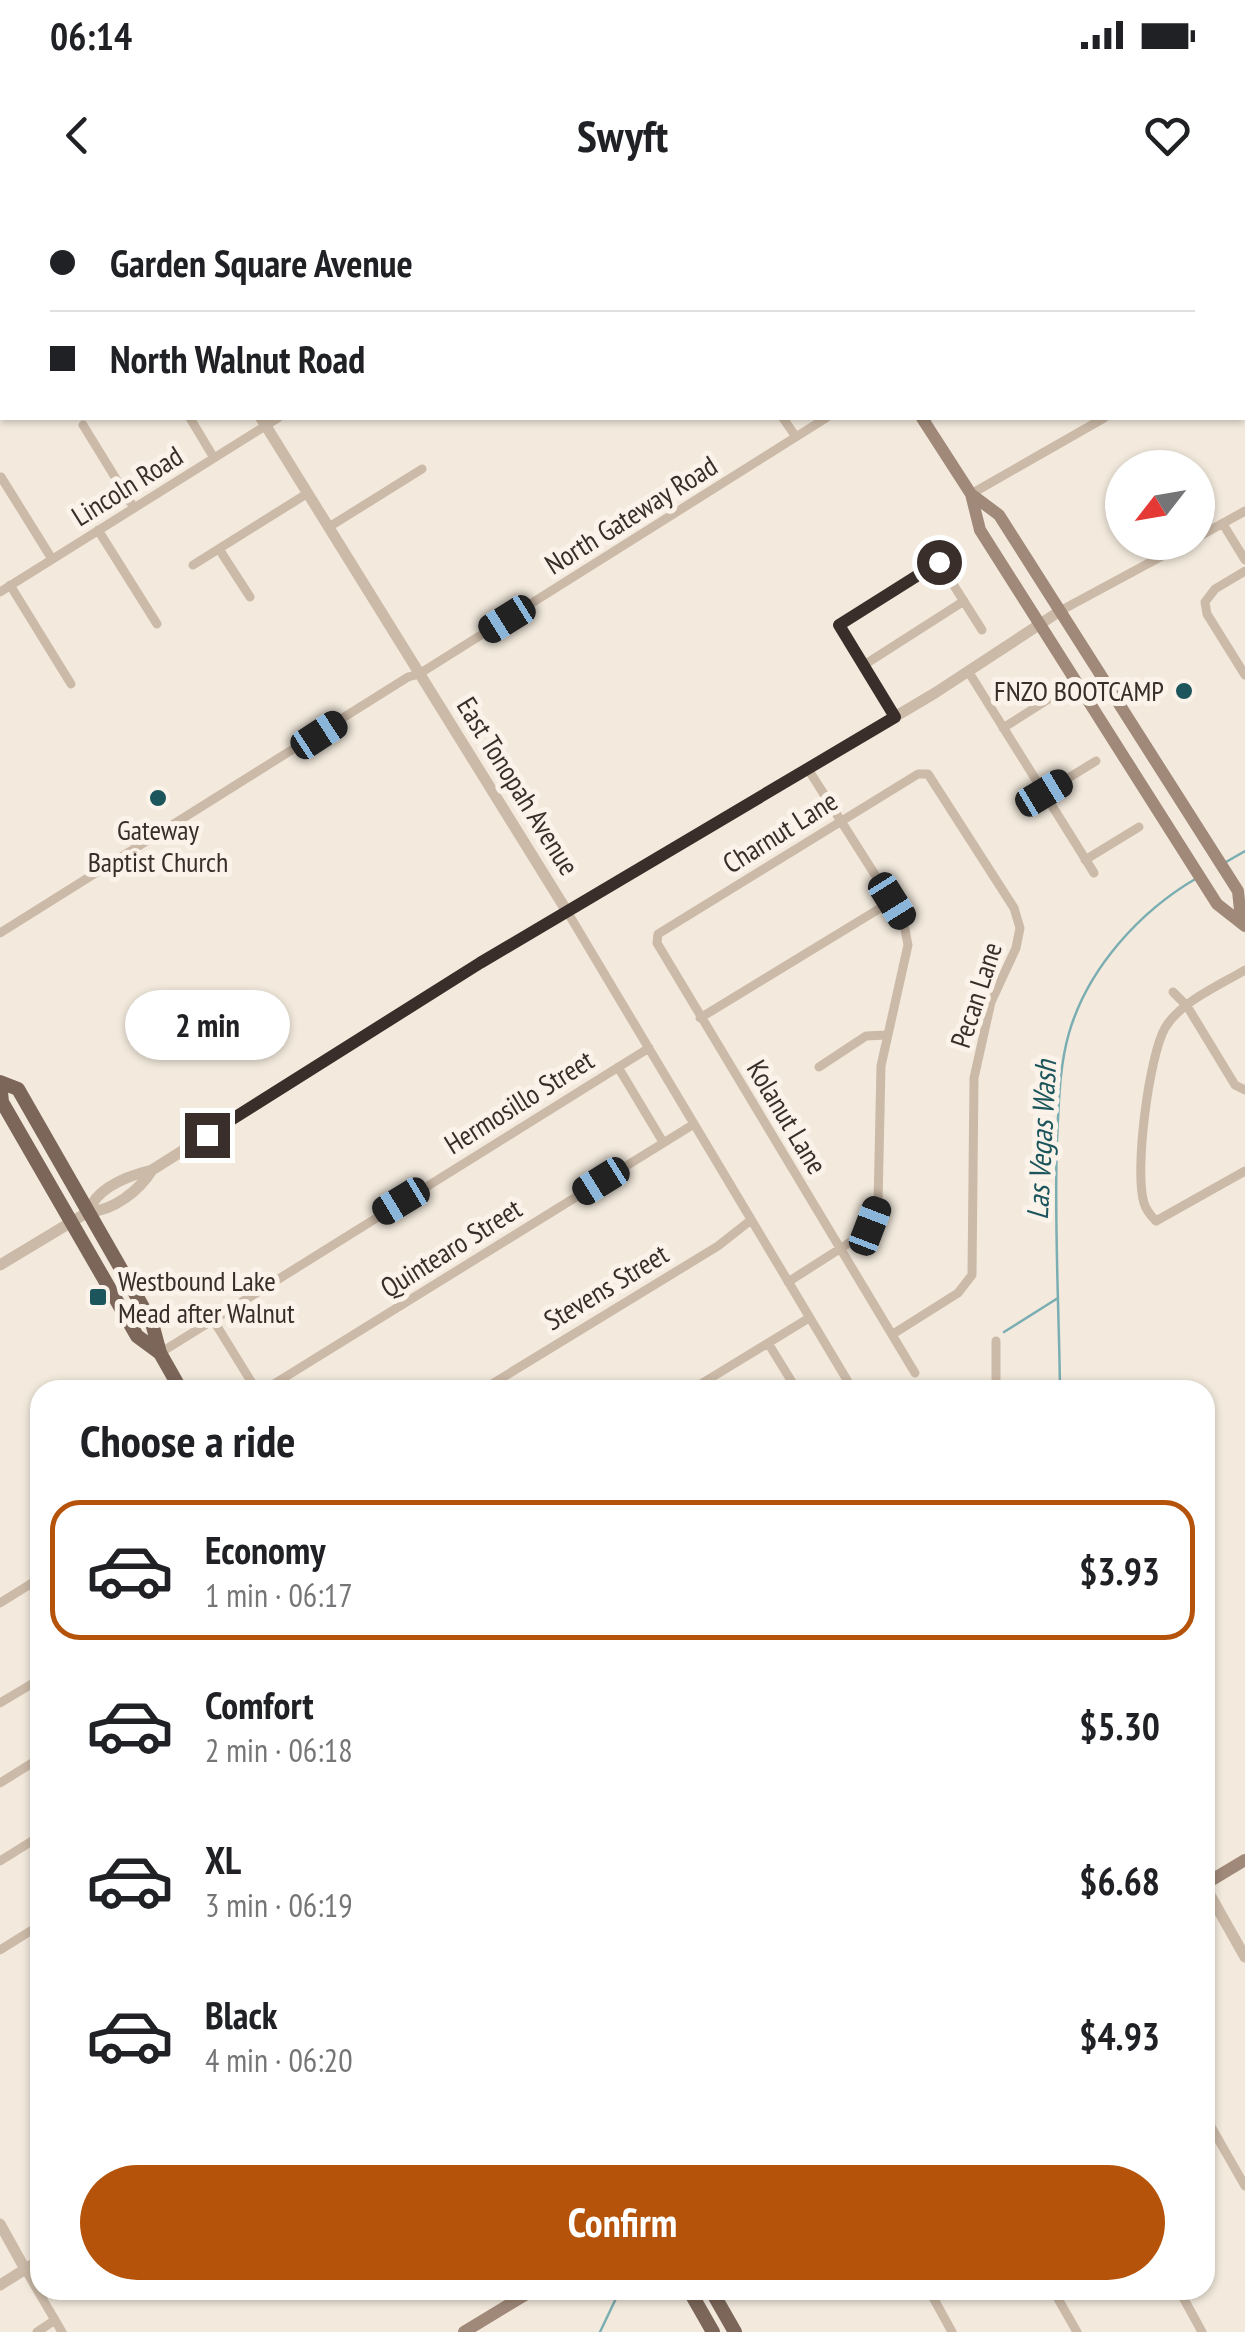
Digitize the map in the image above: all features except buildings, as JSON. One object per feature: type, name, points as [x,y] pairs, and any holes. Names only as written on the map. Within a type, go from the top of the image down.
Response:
[{"type":"main road","points":[[923,420],[971,494],[980,530],[1178,843],[1217,904],[1243,923]]},
{"type":"main road","points":[[971,494],[999,516],[1238,891],[1243,923]]},
{"type":"main road","points":[[160,1353],[137,1336],[2,1102],[0,1082],[18,1088],[152,1323],[160,1353],[175,1380]]},
{"type":"main road","points":[[1215,1879],[1245,1860]]},
{"type":"main road","points":[[464,2332],[516,2300]]},
{"type":"main road","points":[[695,2300],[713,2332]]},
{"type":"main road","points":[[717,2300],[735,2332]]},
{"type":"street","points":[[191,420],[214,458]]},
{"type":"street","points":[[785,420],[796,437]]},
{"type":"street","name":"North Gateway Road","points":[[0,933],[823,420]]},
{"type":"street","points":[[971,494],[1100,420]]},
{"type":"street","name":"Lincoln Road","points":[[0,592],[214,458],[263,422]]},
{"type":"street","name":"East Tonopah Avenue","points":[[263,422],[568,913],[847,1380]]},
{"type":"street","points":[[83,425],[134,508]]},
{"type":"street","points":[[329,526],[422,468]]},
{"type":"street","points":[[1,477],[52,559]]},
{"type":"street","points":[[193,565],[308,494]]},
{"type":"street","points":[[1215,528],[1245,510]]},
{"type":"street","points":[[1223,524],[1245,560]]},
{"type":"street","points":[[98,530],[158,624]]},
{"type":"street","points":[[220,548],[250,597]]},
{"type":"street","points":[[0,1265],[88,1212],[97,1194],[132,1174],[152,1170],[480,963],[895,717],[1060,612],[1155,560]]},
{"type":"street","points":[[895,717],[839,625],[939,562],[982,630]]},
{"type":"street","points":[[1245,571],[1209,595],[1205,602],[1206,614],[1245,676]]},
{"type":"street","points":[[10,585],[71,684]]},
{"type":"street","points":[[864,665],[964,601]]},
{"type":"street","points":[[968,671],[1094,873]]},
{"type":"street","points":[[1003,728],[1055,695]]},
{"type":"street","points":[[1044,793],[1096,760]]},
{"type":"street","points":[[788,1282],[863,1234],[878,1204],[878,1108],[886,1035],[908,945],[903,919],[808,769]]},
{"type":"street","name":"Charnut Lane","points":[[658,934],[918,774],[928,774]]},
{"type":"street","name":"Pecan Lane","points":[[893,1334],[958,1294],[972,1274],[974,1078],[991,1002],[1016,948],[1020,928],[1014,908],[928,774]]},
{"type":"street","points":[[1086,860],[1139,826]]},
{"type":"street","points":[[700,1018],[892,901]]},
{"type":"street","name":"Kolanut Lane","points":[[658,934],[660,951],[916,1373]]},
{"type":"street","points":[[1245,970],[1187,1006],[1164,1029],[1143,1129],[1144,1204],[1156,1221],[1245,1172]]},
{"type":"street","points":[[1174,992],[1187,1006],[1235,1086],[1245,1090]]},
{"type":"street","points":[[819,1067],[866,1036],[886,1035]]},
{"type":"street","name":"Hermosillo Street","points":[[160,1353],[648,1048]]},
{"type":"street","points":[[618,1067],[663,1142]]},
{"type":"street","name":"Quintearo Street","points":[[274,1380],[694,1124]]},
{"type":"street","name":"Stevens Street","points":[[498,1380],[718,1246],[751,1220]]},
{"type":"street","points":[[212,1318],[250,1380]]},
{"type":"street","points":[[707,1380],[809,1318]]},
{"type":"street","points":[[996,1341],[996,1380]]},
{"type":"street","points":[[768,1343],[791,1380]]},
{"type":"street","points":[[0,1604],[30,1584]]},
{"type":"street","points":[[0,1703],[30,1685]]},
{"type":"street","points":[[0,1783],[30,1764]]},
{"type":"street","points":[[0,1861],[30,1842]]},
{"type":"street","points":[[1215,1903],[1245,1957]]},
{"type":"street","points":[[0,1950],[30,1931]]},
{"type":"street","points":[[1215,2134],[1245,2186]]},
{"type":"street","points":[[0,2224],[30,2277]]},
{"type":"street","points":[[0,2285],[30,2266]]},
{"type":"street","points":[[44,2300],[62,2332]]},
{"type":"street","points":[[934,2300],[952,2332]]},
{"type":"street","points":[[1059,2300],[1077,2332]]},
{"type":"street","points":[[1184,2300],[1202,2332]]},
{"type":"street","points":[[36,2332],[56,2320]]},
{"type":"waterway","name":"Las Vegas Wash","points":[[1226,862],[1245,851]]},
{"type":"waterway","name":"Las Vegas Wash","points":[[1060,1380],[1057,1139],[1061,1072],[1069,1033],[1089,986],[1119,944],[1156,907],[1197,878]]},
{"type":"waterway","points":[[1004,1332],[1058,1298]]},
{"type":"waterway","name":"Las Vegas Wash","points":[[600,2332],[615,2300]]},
{"type":"place","name":"FNZO BOOTCAMP","points":[[1184,691]]},
{"type":"place","name":"Gateway Baptist Church","points":[[158,798]]},
{"type":"place","name":"Westbound Lake Mead after Walnut","points":[[98,1297]]},
{"type":"route","points":[[207,1135],[480,963],[895,717],[839,625],[939,562]]}]
